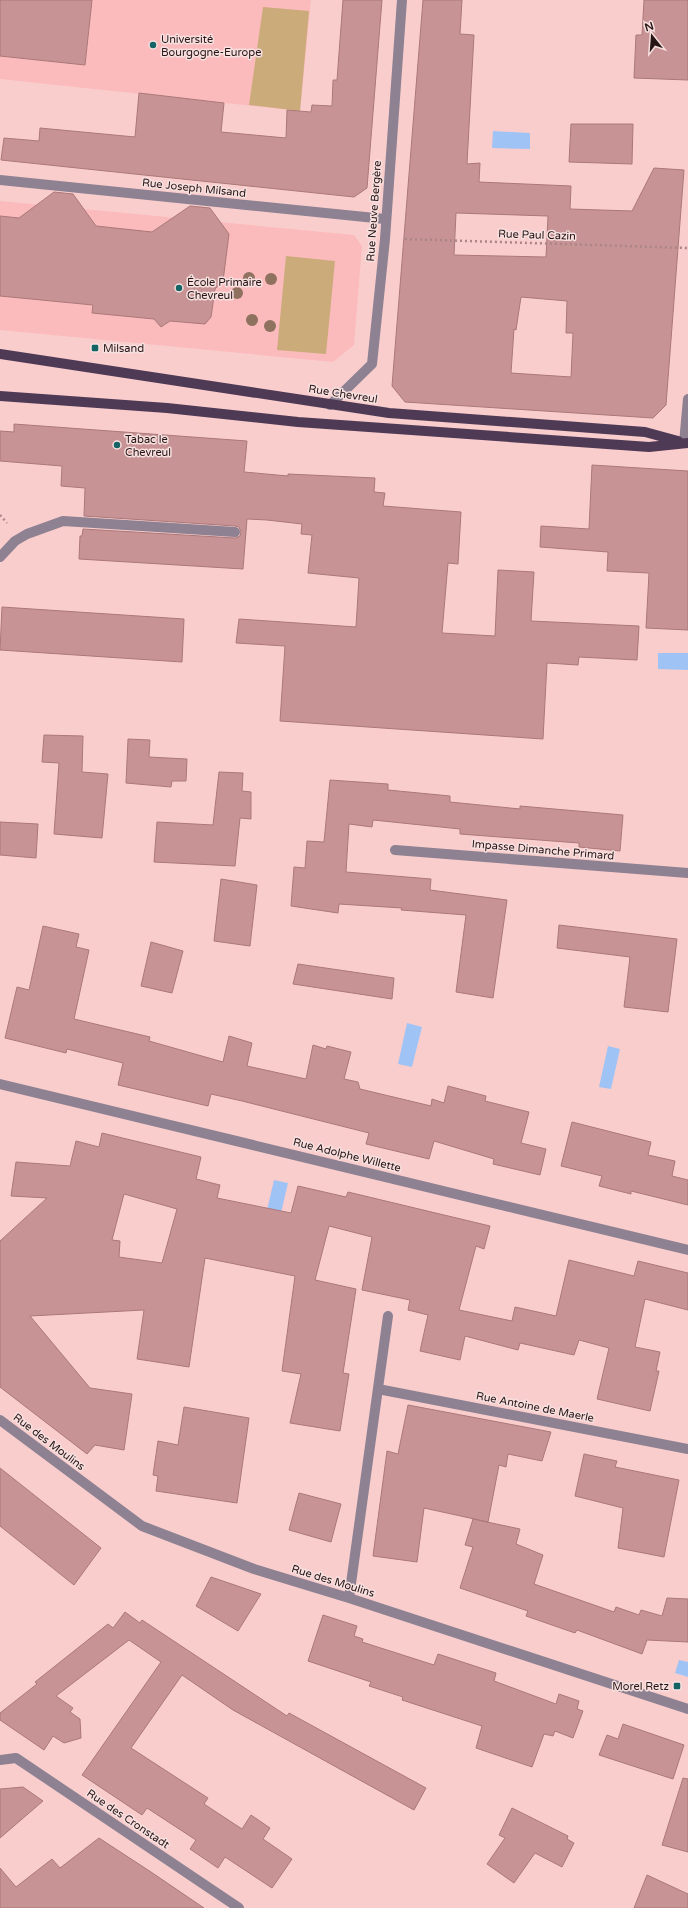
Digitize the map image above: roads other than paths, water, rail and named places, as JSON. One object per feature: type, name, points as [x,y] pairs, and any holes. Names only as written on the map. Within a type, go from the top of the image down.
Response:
[{"type":"main road","name":"Rue Chevreul","points":[[0,354],[389,414],[645,432],[686,443]]},
{"type":"main road","points":[[0,396],[167,408],[298,422],[641,446],[686,443]]},
{"type":"street","name":"Rue Neuve Bergère","points":[[330,405],[372,364],[385,239],[385,219],[402,0]]},
{"type":"street","name":"Rue Joseph Milsand","points":[[0,180],[385,219]]},
{"type":"street","points":[[686,443],[688,399]]},
{"type":"street","points":[[0,557],[15,541],[27,534],[63,521],[235,532]]},
{"type":"street","name":"Impasse Dimanche Primard","points":[[395,850],[688,873]]},
{"type":"street","name":"Rue Adolphe Willette","points":[[0,1084],[688,1250]]},
{"type":"street","points":[[349,1598],[388,1316]]},
{"type":"street","name":"Rue Antoine de Maerle","points":[[378,1389],[688,1449]]},
{"type":"street","name":"Rue des Moulins","points":[[0,1420],[142,1526],[254,1569],[349,1598],[688,1710]]},
{"type":"street","name":"Rue des Cronstadt","points":[[0,1760],[16,1758],[239,1908]]},
{"type":"water","points":[[493,131],[530,133],[530,149],[492,148]]},
{"type":"water","points":[[658,653],[688,653],[688,670],[658,669]]},
{"type":"water","points":[[407,1023],[422,1027],[412,1067],[398,1064]]},
{"type":"water","points":[[608,1046],[620,1049],[611,1089],[599,1087]]},
{"type":"water","points":[[274,1180],[288,1183],[281,1213],[267,1210]]},
{"type":"water","points":[[679,1660],[688,1662],[688,1677],[675,1673]]},
{"type":"place","name":"Université Bourgogne-Europe","points":[[153,45]]},
{"type":"place","name":"École Primaire Chevreul","points":[[179,288]]},
{"type":"place","name":"Milsand","points":[[95,348]]},
{"type":"place","name":"Tabac le Chevreul","points":[[117,445]]},
{"type":"place","name":"Morel Retz","points":[[677,1686]]}]
